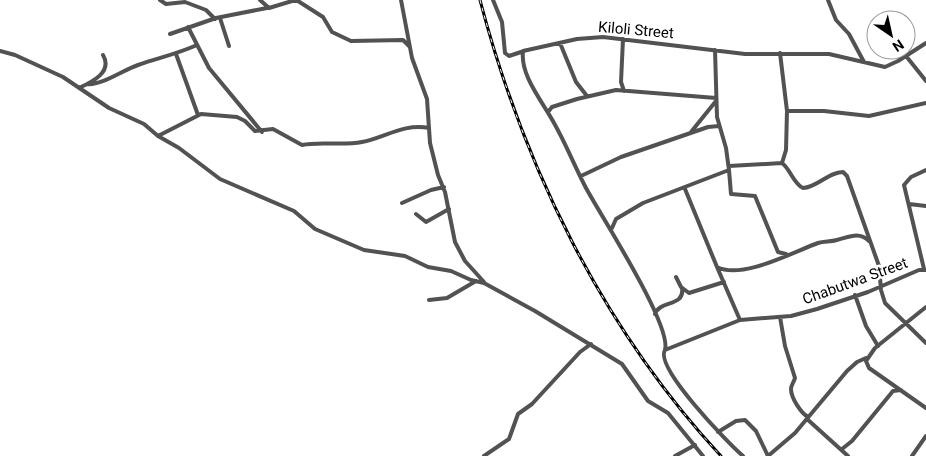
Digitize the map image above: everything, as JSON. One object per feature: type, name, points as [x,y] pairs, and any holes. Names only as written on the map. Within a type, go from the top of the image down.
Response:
[{"type":"street","points":[[160,0],[166,4],[185,2],[206,10],[215,19]]},
{"type":"street","points":[[260,0],[267,8]]},
{"type":"street","points":[[401,0],[409,46],[427,99],[433,157],[444,187],[454,238],[462,257],[486,284]]},
{"type":"street","name":"Kiloli Street","points":[[494,0],[502,22],[505,52],[509,56],[524,50],[594,38],[623,39],[745,54],[829,54],[889,66],[899,60]]},
{"type":"street","points":[[828,0],[836,20],[850,34],[864,62]]},
{"type":"street","points":[[170,34],[215,19],[298,1],[323,17],[332,32],[351,41],[403,40],[409,46]]},
{"type":"street","points":[[220,18],[229,46]]},
{"type":"street","points":[[188,28],[196,45],[218,79],[262,132]]},
{"type":"street","points":[[623,39],[621,82],[624,91]]},
{"type":"street","points":[[560,43],[576,82],[587,96]]},
{"type":"street","points":[[87,84],[95,85],[138,65],[176,54],[196,45]]},
{"type":"street","points":[[524,50],[526,73],[580,176],[612,228],[666,336],[665,350],[662,358],[672,376],[718,432],[742,456]]},
{"type":"street","points":[[714,50],[719,126],[729,168],[731,194],[755,196],[776,250],[780,253],[789,254]]},
{"type":"street","points":[[0,51],[26,60],[63,77],[109,108],[144,124],[158,136],[179,148],[220,179],[294,211],[315,229],[364,250],[405,256],[428,267],[454,272],[476,282],[486,284],[591,344],[622,364],[648,402],[668,413],[703,456]]},
{"type":"street","points":[[780,53],[787,111],[786,150],[782,163]]},
{"type":"street","points":[[176,54],[198,115]]},
{"type":"street","points":[[79,88],[104,72],[106,64],[103,55]]},
{"type":"street","points":[[909,60],[926,81]]},
{"type":"street","points":[[548,112],[552,107],[611,91],[716,99]]},
{"type":"street","points":[[690,134],[716,99]]},
{"type":"street","points":[[787,111],[824,111],[869,116],[926,104]]},
{"type":"street","points":[[158,136],[198,115],[237,117],[245,121],[255,131],[262,132],[273,129],[302,145],[310,143],[342,145],[364,142],[404,128],[429,128]]},
{"type":"street","points":[[580,176],[621,157],[719,126]]},
{"type":"street","points":[[612,228],[616,219],[643,204],[685,189],[729,168],[782,163]]},
{"type":"street","points":[[782,163],[803,188],[818,184],[837,172],[845,173],[879,266],[882,297],[888,308],[926,343]]},
{"type":"street","points":[[925,270],[909,204],[906,181],[926,170]]},
{"type":"street","points":[[402,203],[430,190],[444,187]]},
{"type":"street","points":[[685,189],[740,320]]},
{"type":"street","points":[[909,204],[926,206]]},
{"type":"street","points":[[416,214],[426,222],[449,209]]},
{"type":"street","points":[[717,267],[724,270],[749,267],[821,242],[856,235],[862,236],[871,242]]},
{"type":"street","name":"Chabutwa Street","points":[[665,350],[740,320],[780,317],[817,309],[925,270]]},
{"type":"street","points":[[655,314],[658,308],[680,299],[682,295],[681,287],[676,277]]},
{"type":"street","points":[[429,300],[447,298],[476,282]]},
{"type":"street","points":[[681,287],[689,293],[724,282]]},
{"type":"street","points":[[855,295],[866,326],[878,346]]},
{"type":"street","points":[[718,432],[736,421],[745,420],[752,426],[768,456],[787,441],[847,371],[857,362],[866,358],[904,323],[926,307]]},
{"type":"street","points":[[780,317],[785,346],[796,378],[791,387],[791,392],[802,412],[848,456]]},
{"type":"street","points":[[484,456],[509,439],[518,414],[532,404],[580,352],[591,344]]},
{"type":"street","points":[[866,358],[869,368],[926,408]]},
{"type":"street","points":[[891,382],[893,391]]},
{"type":"street","points":[[842,449],[852,441],[893,391],[901,390]]},
{"type":"street","points":[[912,456],[926,436]]},
{"type":"street","points":[[675,456],[695,445]]},
{"type":"railway","points":[[480,0],[498,62],[520,124],[544,184],[573,243],[604,300],[640,355],[679,407],[721,456]]}]
